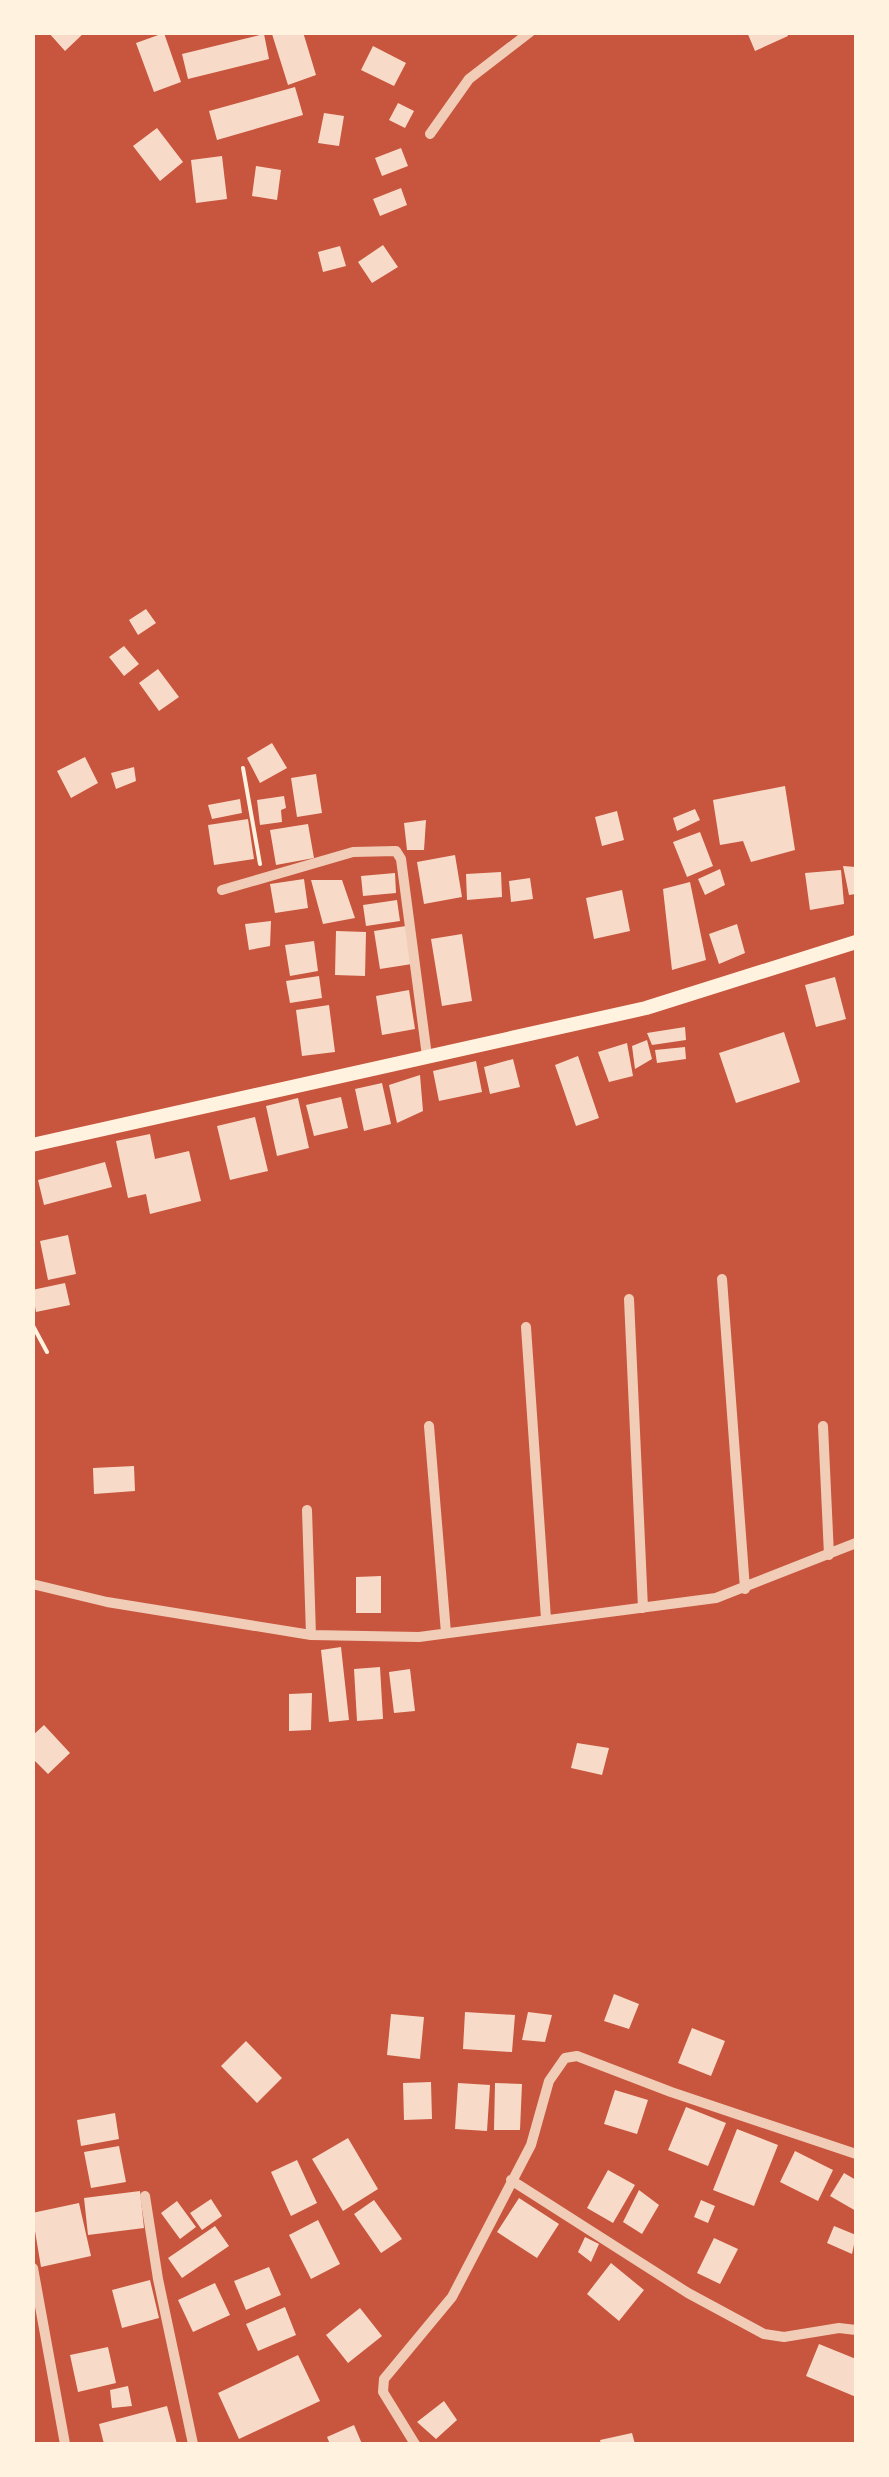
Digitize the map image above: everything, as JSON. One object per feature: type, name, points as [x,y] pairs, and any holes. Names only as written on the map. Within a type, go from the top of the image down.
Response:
[{"type":"main road","points":[[32,1145],[646,1008],[856,942]]},
{"type":"street","points":[[430,134],[469,79],[530,32]]},
{"type":"street","points":[[222,890],[353,852],[396,852],[401,859],[427,1056]]},
{"type":"street","points":[[722,1278],[745,1589]]},
{"type":"street","points":[[629,1298],[642,1608]]},
{"type":"street","points":[[526,1326],[546,1619]]},
{"type":"street","points":[[429,1426],[446,1633]]},
{"type":"street","points":[[822,1426],[829,1554]]},
{"type":"street","points":[[307,1510],[311,1635]]},
{"type":"street","points":[[32,1584],[107,1602],[311,1635],[367,1638],[446,1633],[716,1598],[856,1545]]},
{"type":"street","points":[[415,2444],[383,2392],[384,2379],[452,2297],[538,2127],[549,2081],[565,2058],[577,2056],[856,2154]]},
{"type":"street","points":[[511,2180],[688,2292],[764,2334],[784,2337],[839,2328],[856,2330]]},
{"type":"street","points":[[145,2196],[158,2279],[193,2444]]},
{"type":"street","points":[[33,2268],[65,2444]]},
{"type":"path","points":[[243,768],[264,878]]},
{"type":"path","points":[[32,1324],[47,1352]]},
{"type":"building","points":[[48,32],[85,32],[65,51]]},
{"type":"building","points":[[303,32],[316,75],[288,85],[272,34]]},
{"type":"building","points":[[747,32],[786,32],[788,36],[755,51]]},
{"type":"building","points":[[164,33],[181,82],[154,92],[136,43]]},
{"type":"building","points":[[264,34],[269,59],[188,79],[182,54]]},
{"type":"building","points":[[373,46],[406,63],[394,86],[361,70]]},
{"type":"building","points":[[295,87],[303,115],[217,140],[209,111]]},
{"type":"building","points":[[398,103],[414,111],[405,128],[389,120]]},
{"type":"building","points":[[324,113],[344,116],[339,146],[318,143]]},
{"type":"building","points":[[157,128],[183,162],[160,181],[133,146]]},
{"type":"building","points":[[401,148],[408,166],[382,176],[375,158]]},
{"type":"building","points":[[222,156],[227,199],[196,203],[191,160]]},
{"type":"building","points":[[256,166],[281,170],[277,200],[252,196]]},
{"type":"building","points":[[401,188],[407,205],[380,216],[373,199]]},
{"type":"building","points":[[383,245],[398,267],[372,283],[358,262]]},
{"type":"building","points":[[340,246],[346,266],[323,272],[318,252]]},
{"type":"building","points":[[146,609],[156,623],[138,635],[129,620]]},
{"type":"building","points":[[124,646],[139,664],[124,676],[109,657]]},
{"type":"building","points":[[158,669],[179,697],[159,711],[139,683]]},
{"type":"building","points":[[272,743],[287,768],[260,783],[247,758]]},
{"type":"building","points":[[85,757],[98,783],[71,798],[57,771]]},
{"type":"building","points":[[134,767],[136,781],[116,789],[111,773]]},
{"type":"building","points":[[316,774],[322,813],[297,817],[291,778]]},
{"type":"building","points":[[785,786],[795,850],[751,862],[743,841],[720,845],[713,800]]},
{"type":"building","points":[[284,796],[282,822],[260,825],[257,800]]},
{"type":"building","points":[[240,799],[242,813],[212,819],[208,805]]},
{"type":"building","points":[[695,809],[700,820],[677,831],[673,818]]},
{"type":"building","points":[[617,811],[624,840],[602,846],[595,817]]},
{"type":"building","points":[[248,819],[254,859],[214,865],[208,825]]},
{"type":"building","points":[[426,820],[424,850],[407,850],[404,823]]},
{"type":"building","points":[[308,824],[314,858],[276,865],[270,830]]},
{"type":"building","points":[[700,832],[713,866],[687,877],[673,842]]},
{"type":"building","points":[[455,855],[462,897],[424,904],[417,862]]},
{"type":"building","points":[[843,866],[856,867],[856,894],[849,895]]},
{"type":"building","points":[[720,869],[725,885],[705,895],[698,879]]},
{"type":"building","points":[[841,870],[844,904],[810,910],[805,873]]},
{"type":"building","points":[[501,872],[502,897],[467,900],[466,874]]},
{"type":"building","points":[[395,873],[396,893],[363,896],[361,876]]},
{"type":"building","points":[[530,878],[533,899],[511,902],[509,881]]},
{"type":"building","points":[[304,879],[308,908],[275,913],[270,884]]},
{"type":"building","points":[[311,880],[342,880],[355,918],[323,924]]},
{"type":"building","points":[[690,882],[706,960],[672,970],[663,889]]},
{"type":"building","points":[[622,890],[630,931],[594,939],[586,898]]},
{"type":"building","points":[[397,900],[400,921],[366,926],[363,905]]},
{"type":"building","points":[[271,921],[270,946],[249,950],[245,924]]},
{"type":"building","points":[[737,924],[745,953],[719,964],[709,934]]},
{"type":"building","points":[[406,926],[412,964],[380,969],[374,931]]},
{"type":"building","points":[[336,931],[366,932],[365,976],[335,975]]},
{"type":"building","points":[[462,934],[472,1001],[442,1006],[431,939]]},
{"type":"building","points":[[314,941],[318,971],[290,976],[285,945]]},
{"type":"building","points":[[319,976],[322,998],[290,1003],[286,981]]},
{"type":"building","points":[[835,977],[846,1019],[816,1027],[805,985]]},
{"type":"building","points":[[409,990],[415,1029],[382,1035],[376,996]]},
{"type":"building","points":[[329,1005],[335,1052],[302,1056],[296,1010]]},
{"type":"building","points":[[685,1027],[686,1040],[652,1045],[647,1033]]},
{"type":"building","points":[[784,1032],[800,1082],[736,1103],[719,1053]]},
{"type":"building","points":[[647,1040],[652,1059],[635,1069],[632,1046]]},
{"type":"building","points":[[627,1043],[633,1076],[609,1082],[598,1052]]},
{"type":"building","points":[[685,1047],[686,1059],[657,1063],[655,1050]]},
{"type":"building","points":[[578,1056],[599,1118],[576,1126],[555,1065]]},
{"type":"building","points":[[513,1059],[520,1087],[490,1094],[484,1067]]},
{"type":"building","points":[[476,1061],[482,1092],[439,1101],[433,1071]]},
{"type":"building","points":[[420,1075],[423,1111],[397,1123],[389,1085]]},
{"type":"building","points":[[382,1083],[391,1124],[364,1131],[355,1089]]},
{"type":"building","points":[[341,1097],[348,1128],[314,1136],[306,1105]]},
{"type":"building","points":[[298,1098],[309,1148],[277,1156],[266,1106]]},
{"type":"building","points":[[255,1117],[268,1171],[230,1180],[217,1126]]},
{"type":"building","points":[[150,1134],[155,1159],[189,1151],[201,1201],[150,1214],[146,1194],[128,1198],[116,1141]]},
{"type":"building","points":[[105,1162],[112,1187],[44,1205],[38,1180]]},
{"type":"building","points":[[68,1235],[76,1274],[48,1280],[40,1241]]},
{"type":"building","points":[[65,1283],[70,1305],[36,1312],[32,1290]]},
{"type":"building","points":[[134,1466],[135,1491],[94,1494],[93,1468]]},
{"type":"building","points":[[381,1576],[381,1613],[356,1613],[356,1577]]},
{"type":"building","points":[[341,1647],[349,1720],[329,1722],[321,1650]]},
{"type":"building","points":[[380,1667],[383,1719],[357,1721],[354,1669]]},
{"type":"building","points":[[410,1669],[415,1711],[394,1713],[389,1672]]},
{"type":"building","points":[[312,1693],[311,1730],[289,1731],[289,1694]]},
{"type":"building","points":[[44,1725],[70,1753],[48,1774],[32,1758],[32,1736]]},
{"type":"building","points":[[577,1743],[609,1748],[602,1775],[571,1768]]},
{"type":"building","points":[[614,1994],[639,2004],[629,2029],[604,2021]]},
{"type":"building","points":[[465,2012],[515,2015],[512,2052],[463,2049]]},
{"type":"building","points":[[528,2012],[552,2015],[545,2042],[522,2040]]},
{"type":"building","points":[[391,2014],[424,2017],[420,2059],[387,2055]]},
{"type":"building","points":[[692,2028],[725,2041],[711,2076],[678,2063]]},
{"type":"building","points":[[246,2041],[282,2078],[257,2103],[221,2066]]},
{"type":"building","points":[[431,2082],[432,2119],[404,2120],[403,2083]]},
{"type":"building","points":[[458,2083],[490,2085],[487,2131],[455,2129]]},
{"type":"building","points":[[495,2083],[522,2084],[520,2130],[494,2130]]},
{"type":"building","points":[[615,2090],[648,2100],[637,2134],[604,2124]]},
{"type":"building","points":[[686,2107],[726,2123],[708,2166],[668,2150]]},
{"type":"building","points":[[115,2113],[119,2139],[81,2146],[77,2120]]},
{"type":"building","points":[[737,2129],[778,2145],[754,2206],[713,2190]]},
{"type":"building","points":[[348,2138],[378,2189],[343,2211],[312,2159]]},
{"type":"building","points":[[119,2146],[126,2182],[91,2188],[84,2152]]},
{"type":"building","points":[[795,2151],[833,2170],[818,2201],[780,2182]]},
{"type":"building","points":[[297,2160],[317,2203],[291,2216],[271,2172]]},
{"type":"building","points":[[608,2170],[635,2185],[613,2223],[587,2208]]},
{"type":"building","points":[[844,2173],[856,2180],[856,2211],[830,2196]]},
{"type":"building","points":[[639,2190],[659,2205],[642,2234],[623,2222]]},
{"type":"building","points":[[140,2191],[144,2228],[88,2235],[84,2198]]},
{"type":"building","points":[[519,2198],[559,2224],[537,2258],[497,2232]]},
{"type":"building","points":[[211,2199],[222,2216],[202,2230],[190,2213]]},
{"type":"building","points":[[374,2200],[402,2239],[381,2253],[354,2214]]},
{"type":"building","points":[[701,2200],[715,2206],[708,2223],[694,2217]]},
{"type":"building","points":[[177,2201],[196,2227],[180,2239],[161,2213]]},
{"type":"building","points":[[79,2203],[91,2256],[41,2267],[32,2213]]},
{"type":"building","points":[[318,2220],[340,2264],[311,2279],[289,2235]]},
{"type":"building","points":[[215,2226],[229,2246],[182,2278],[168,2258]]},
{"type":"building","points":[[834,2226],[856,2235],[852,2254],[827,2243]]},
{"type":"building","points":[[585,2237],[599,2244],[591,2262],[578,2252]]},
{"type":"building","points":[[714,2238],[738,2249],[720,2284],[697,2273]]},
{"type":"building","points":[[611,2263],[644,2290],[619,2321],[587,2294]]},
{"type":"building","points":[[269,2267],[281,2295],[246,2310],[234,2281]]},
{"type":"building","points":[[150,2280],[159,2318],[122,2328],[112,2290]]},
{"type":"building","points":[[215,2283],[230,2315],[193,2332],[178,2300]]},
{"type":"building","points":[[285,2307],[296,2335],[258,2351],[246,2324]]},
{"type":"building","points":[[360,2308],[382,2336],[348,2363],[326,2335]]},
{"type":"building","points":[[819,2344],[856,2359],[856,2397],[806,2376]]},
{"type":"building","points":[[108,2347],[116,2383],[78,2392],[70,2355]]},
{"type":"building","points":[[298,2355],[320,2401],[239,2439],[218,2393]]},
{"type":"building","points":[[128,2386],[132,2406],[112,2408],[110,2390]]},
{"type":"building","points":[[444,2401],[457,2420],[436,2439],[417,2422]]},
{"type":"building","points":[[167,2406],[177,2444],[104,2444],[99,2424]]},
{"type":"building","points":[[354,2425],[362,2444],[330,2444],[327,2437]]},
{"type":"building","points":[[632,2433],[635,2444],[601,2444],[600,2440]]}]
